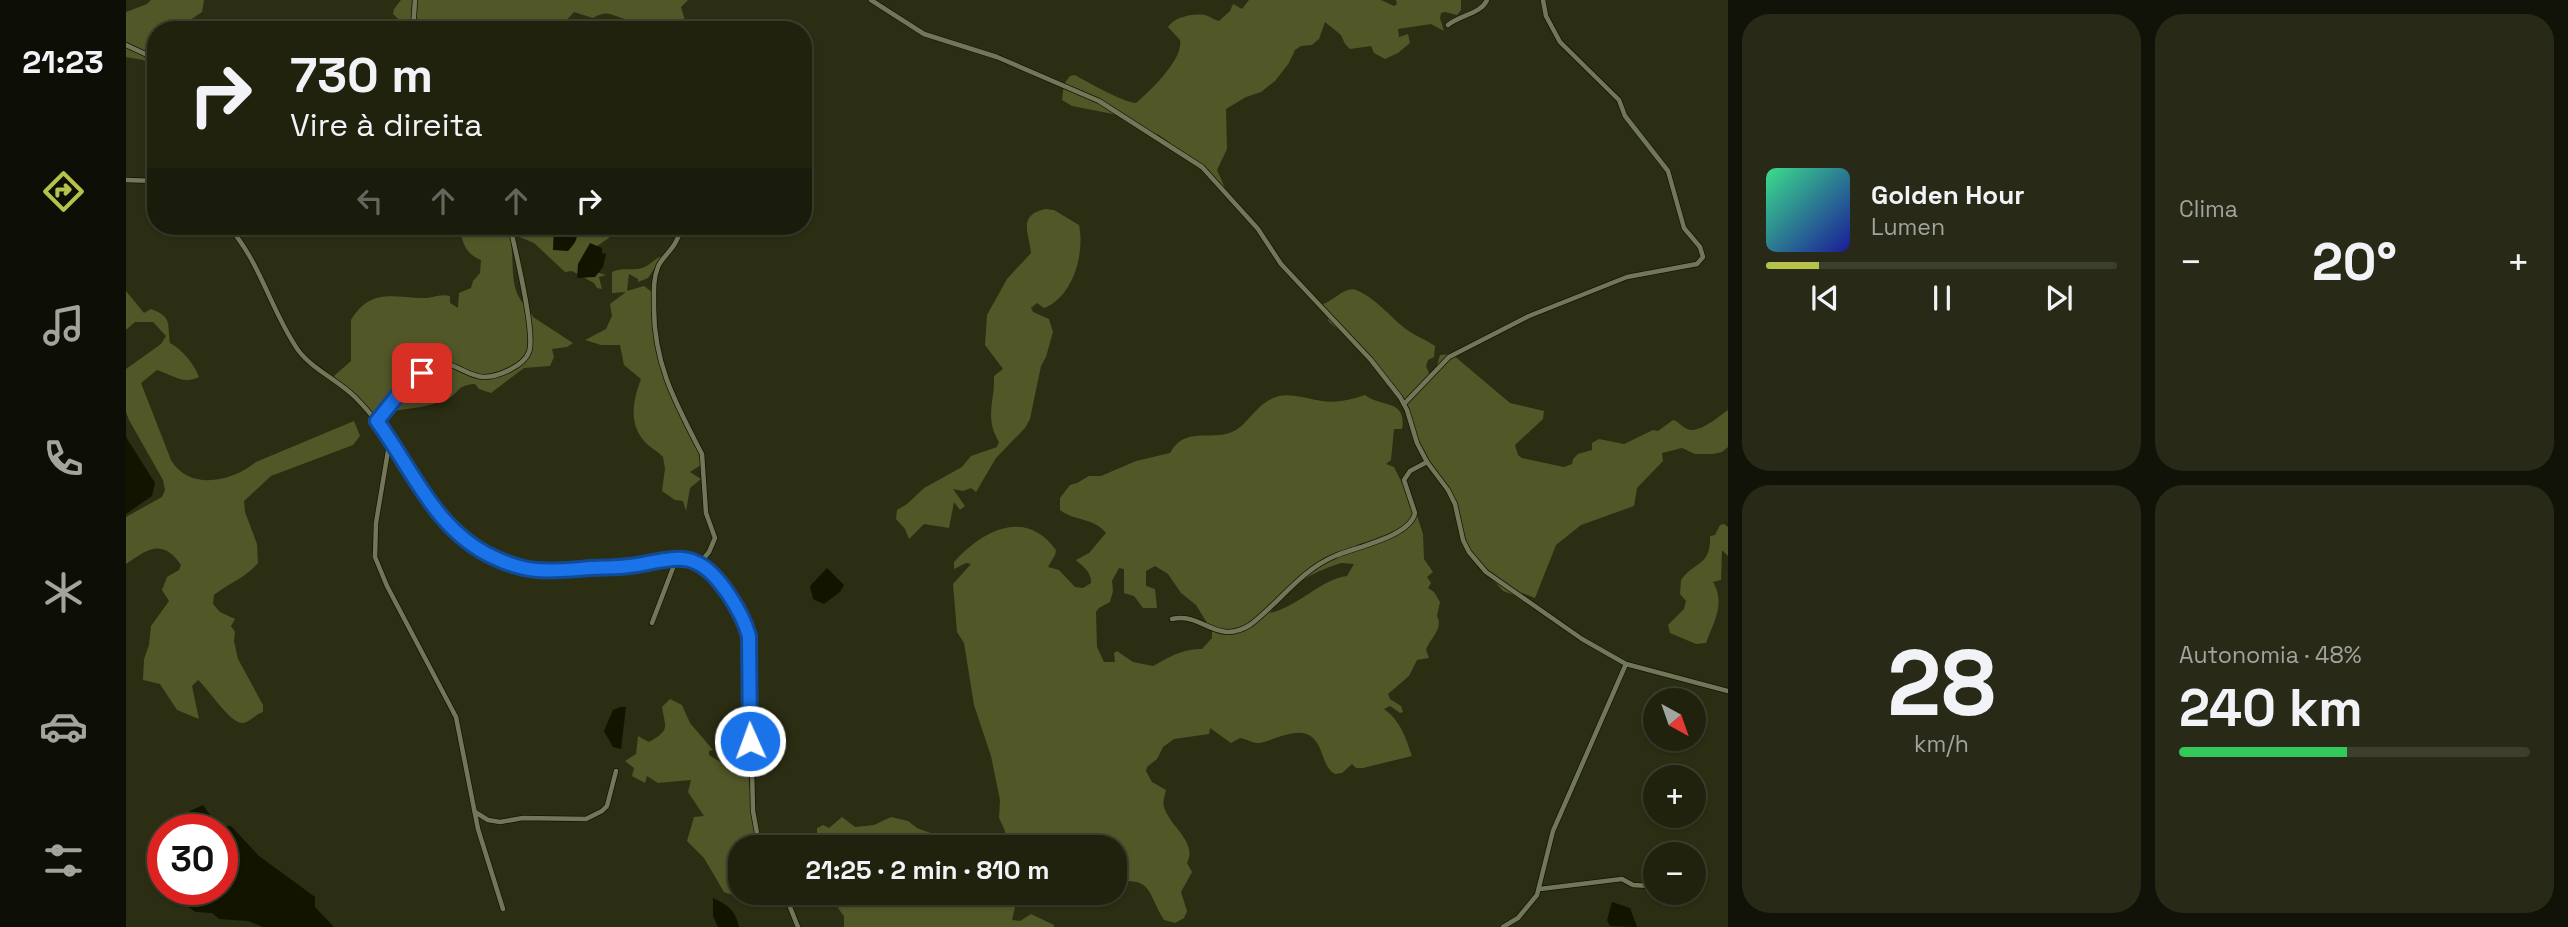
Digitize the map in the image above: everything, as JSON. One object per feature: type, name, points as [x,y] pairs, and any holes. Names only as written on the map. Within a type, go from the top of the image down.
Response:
[{"type":"street","points":[[414,21],[415,0]]},
{"type":"street","points":[[871,0],[924,34],[997,57],[1099,101],[1202,167],[1258,229],[1281,264],[1371,360],[1404,404],[1426,462],[1448,490],[1455,504],[1469,552],[1486,572],[1582,639],[1626,664],[1728,691]]},
{"type":"street","points":[[1448,25],[1462,15],[1480,10],[1486,0]]},
{"type":"street","points":[[1404,404],[1449,357],[1494,333],[1529,316],[1628,277],[1696,264],[1703,257],[1700,247],[1684,228],[1668,171],[1625,116],[1619,100],[1560,42],[1546,16],[1543,0]]},
{"type":"street","points":[[126,45],[147,55]]},
{"type":"street","points":[[126,180],[147,181]]},
{"type":"street","points":[[235,235],[300,353],[339,383],[377,421],[446,523],[475,548],[530,570],[544,572],[676,560],[699,564],[720,584],[745,624],[749,636],[753,811],[758,835]]},
{"type":"street","points":[[377,421],[402,390],[433,365],[450,364],[476,377],[488,377],[505,372],[525,360],[529,353],[529,327],[512,235]]},
{"type":"street","points":[[679,235],[657,268],[654,319],[657,349],[669,389],[704,463],[706,513],[715,538],[709,552],[699,564]]},
{"type":"street","points":[[390,438],[376,523],[374,557],[456,717],[474,812],[503,909]]},
{"type":"street","points":[[1172,619],[1185,617],[1217,632],[1242,630],[1261,617],[1292,586],[1320,564],[1334,556],[1395,534],[1411,522],[1415,513],[1404,480],[1410,471],[1426,462]]},
{"type":"street","points":[[652,623],[676,560]]},
{"type":"street","points":[[1503,927],[1518,918],[1539,889],[1556,822],[1626,664]]},
{"type":"street","points":[[474,812],[488,820],[500,822],[523,818],[586,819],[607,806],[616,771]]},
{"type":"street","points":[[1539,889],[1622,879],[1633,885],[1643,886]]},
{"type":"street","points":[[789,905],[798,927]]},
{"type":"green space","points":[[151,0],[204,0],[202,12],[188,21],[147,21],[147,62],[126,57],[126,12]]},
{"type":"green space","points":[[401,0],[688,0],[681,7],[685,21],[639,21],[607,14],[593,18],[574,12],[566,21],[400,21],[393,14]]},
{"type":"green space","points":[[1249,0],[1381,0],[1394,6],[1397,4],[1396,0],[1461,0],[1461,10],[1457,15],[1441,13],[1444,31],[1431,24],[1398,29],[1399,37],[1408,34],[1410,43],[1385,59],[1374,53],[1371,46],[1350,49],[1341,35],[1325,22],[1319,39],[1312,45],[1301,46],[1295,50],[1275,81],[1261,92],[1226,109],[1227,149],[1217,170],[1225,188],[1195,161],[1159,135],[1139,128],[1118,115],[1072,106],[1062,100],[1064,84],[1070,76],[1075,75],[1115,96],[1136,103],[1165,74],[1177,56],[1180,40],[1168,27],[1171,23],[1186,16],[1198,15],[1219,21],[1230,11],[1233,4],[1242,9]]},
{"type":"green space","points":[[1054,210],[1079,225],[1080,249],[1075,273],[1063,294],[1044,308],[1037,303],[1031,308],[1033,312],[1049,319],[1053,332],[1041,366],[1030,419],[1025,428],[996,458],[976,492],[971,488],[963,491],[953,489],[965,506],[960,510],[954,502],[949,528],[924,524],[909,539],[896,519],[897,510],[924,488],[962,467],[971,456],[997,447],[999,442],[992,425],[991,409],[994,376],[1003,369],[985,345],[987,315],[1007,279],[1031,253],[1027,233],[1028,221],[1037,212]]},
{"type":"green space","points":[[461,235],[608,235],[609,238],[597,246],[592,271],[606,275],[599,277],[602,289],[597,288],[594,283],[572,271],[565,272],[534,243],[517,236],[511,243],[514,279],[520,299],[533,317],[573,343],[567,347],[552,349],[554,357],[550,366],[524,368],[491,393],[479,389],[475,384],[469,385],[434,404],[393,411],[389,408],[373,413],[345,390],[334,376],[351,361],[351,320],[359,309],[376,298],[427,298],[447,295],[450,296],[450,303],[458,308],[459,293],[471,288],[480,273],[481,260],[468,251]]},
{"type":"green space","points":[[663,256],[648,278],[638,282],[638,279],[629,274],[627,291],[644,286],[653,293],[653,329],[662,372],[669,379],[688,428],[702,450],[701,465],[690,472],[701,479],[690,488],[686,511],[683,501],[675,500],[662,491],[665,469],[663,457],[645,442],[636,428],[634,403],[641,379],[624,365],[620,345],[601,345],[585,340],[606,329],[612,316],[610,304],[626,292],[612,293],[612,272],[642,268]]},
{"type":"green space","points":[[1353,289],[1373,300],[1406,329],[1435,346],[1434,357],[1428,360],[1426,366],[1431,378],[1440,355],[1452,354],[1510,403],[1544,411],[1543,419],[1515,445],[1522,458],[1564,467],[1572,464],[1578,454],[1592,450],[1592,443],[1599,439],[1624,444],[1653,430],[1658,431],[1673,420],[1687,429],[1697,429],[1728,410],[1728,447],[1713,454],[1695,454],[1682,448],[1662,453],[1663,461],[1637,488],[1634,506],[1581,525],[1556,545],[1535,598],[1522,593],[1517,596],[1503,591],[1468,552],[1454,502],[1423,453],[1406,404],[1394,389],[1387,385],[1382,374],[1329,322],[1323,304]]},
{"type":"green space","points":[[126,291],[144,313],[151,309],[166,318],[170,343],[187,358],[199,377],[183,380],[157,370],[141,383],[171,460],[188,476],[199,480],[223,478],[354,421],[360,436],[353,445],[271,476],[244,501],[245,512],[257,544],[258,563],[248,573],[214,595],[213,604],[220,612],[235,619],[231,626],[235,632],[238,659],[263,705],[263,712],[243,723],[232,718],[198,680],[192,686],[199,719],[177,710],[160,684],[143,680],[151,626],[169,601],[162,590],[167,577],[179,570],[181,565],[167,551],[161,549],[141,554],[126,564],[126,517],[162,497],[165,490],[163,480],[126,412],[126,369],[161,344],[166,336],[153,322],[135,322],[126,330]]},
{"type":"green space","points":[[1365,395],[1397,408],[1401,413],[1402,429],[1394,429],[1391,460],[1386,464],[1394,467],[1415,509],[1423,534],[1424,559],[1433,572],[1427,577],[1431,583],[1428,588],[1440,602],[1438,629],[1426,650],[1429,658],[1417,660],[1409,676],[1388,694],[1390,699],[1401,706],[1403,712],[1400,713],[1390,706],[1384,709],[1398,724],[1412,756],[1363,768],[1356,768],[1352,764],[1342,773],[1335,774],[1328,767],[1317,742],[1308,734],[1287,734],[1260,743],[1240,738],[1231,743],[1210,728],[1209,734],[1174,739],[1163,747],[1146,771],[1152,782],[1166,790],[1164,807],[1189,848],[1187,863],[1192,872],[1181,892],[1187,911],[1184,918],[1175,923],[1164,920],[1143,885],[1127,881],[1127,835],[1006,835],[999,818],[1000,800],[991,756],[974,705],[964,643],[957,632],[953,584],[971,564],[966,563],[954,569],[954,562],[990,533],[1004,528],[1031,529],[1044,537],[1056,550],[1048,567],[1059,570],[1075,587],[1083,588],[1091,583],[1091,579],[1076,560],[1089,553],[1106,533],[1090,522],[1060,510],[1060,498],[1070,485],[1089,476],[1101,476],[1136,461],[1170,453],[1176,445],[1190,437],[1232,432],[1243,425],[1264,403],[1279,396],[1344,401]],"holes":[[[1341,563],[1354,564],[1347,576],[1328,582],[1290,605],[1270,613],[1284,595],[1301,581]],[[1155,566],[1168,574],[1181,593],[1196,605],[1212,631],[1212,638],[1202,649],[1171,656],[1153,666],[1133,662],[1117,651],[1114,653],[1115,662],[1104,662],[1097,647],[1096,612],[1110,602],[1112,581],[1119,568],[1124,569],[1124,593],[1134,596],[1143,608],[1157,608],[1155,589],[1146,586],[1146,571]]]},
{"type":"green space","points":[[1720,525],[1728,527],[1728,556],[1722,550],[1721,580],[1713,582],[1717,590],[1717,613],[1706,643],[1696,644],[1670,633],[1668,625],[1684,609],[1686,601],[1680,594],[1681,580],[1702,562],[1708,553],[1710,536],[1715,535]]},
{"type":"green space","points":[[670,699],[682,705],[690,723],[713,750],[709,751],[709,755],[725,765],[743,763],[748,768],[756,835],[728,835],[728,893],[724,892],[704,858],[687,841],[694,817],[704,816],[688,792],[691,780],[658,783],[647,776],[645,783],[632,776],[634,768],[625,761],[636,754],[638,736],[649,742],[664,731],[662,707]]},
{"type":"green space","points":[[842,817],[855,827],[874,825],[891,817],[908,821],[917,828],[936,835],[817,835],[817,828],[823,825],[829,828]]},
{"type":"green space","points":[[836,905],[1014,905],[1012,920],[1020,921],[1031,914],[1054,927],[844,927],[844,916]]},
{"type":"shaded area","points":[[554,235],[576,235],[568,251],[553,250]]},
{"type":"shaded area","points":[[590,243],[602,248],[602,253],[606,254],[603,267],[595,277],[577,278],[578,264]]},
{"type":"shaded area","points":[[126,437],[155,483],[152,496],[126,514]]},
{"type":"shaded area","points":[[827,568],[844,585],[840,592],[824,604],[813,599],[810,586]]},
{"type":"shaded area","points":[[626,707],[621,749],[613,747],[604,731],[613,710]]},
{"type":"shaded area","points":[[203,805],[209,814],[188,814]]},
{"type":"shaded area","points":[[238,834],[259,856],[315,897],[315,907],[334,927],[263,927],[248,921],[219,919],[212,913],[196,912],[188,907],[238,905]]},
{"type":"shaded area","points":[[713,898],[730,909],[739,927],[718,927],[713,916]]},
{"type":"shaded area","points":[[1612,902],[1630,908],[1637,927],[1610,926],[1607,920]]},
{"type":"route","points":[[422,373],[402,390],[377,421],[439,515],[454,532],[475,548],[510,564],[544,572],[683,559],[701,565],[720,584],[745,624],[749,636],[750,741]]}]
